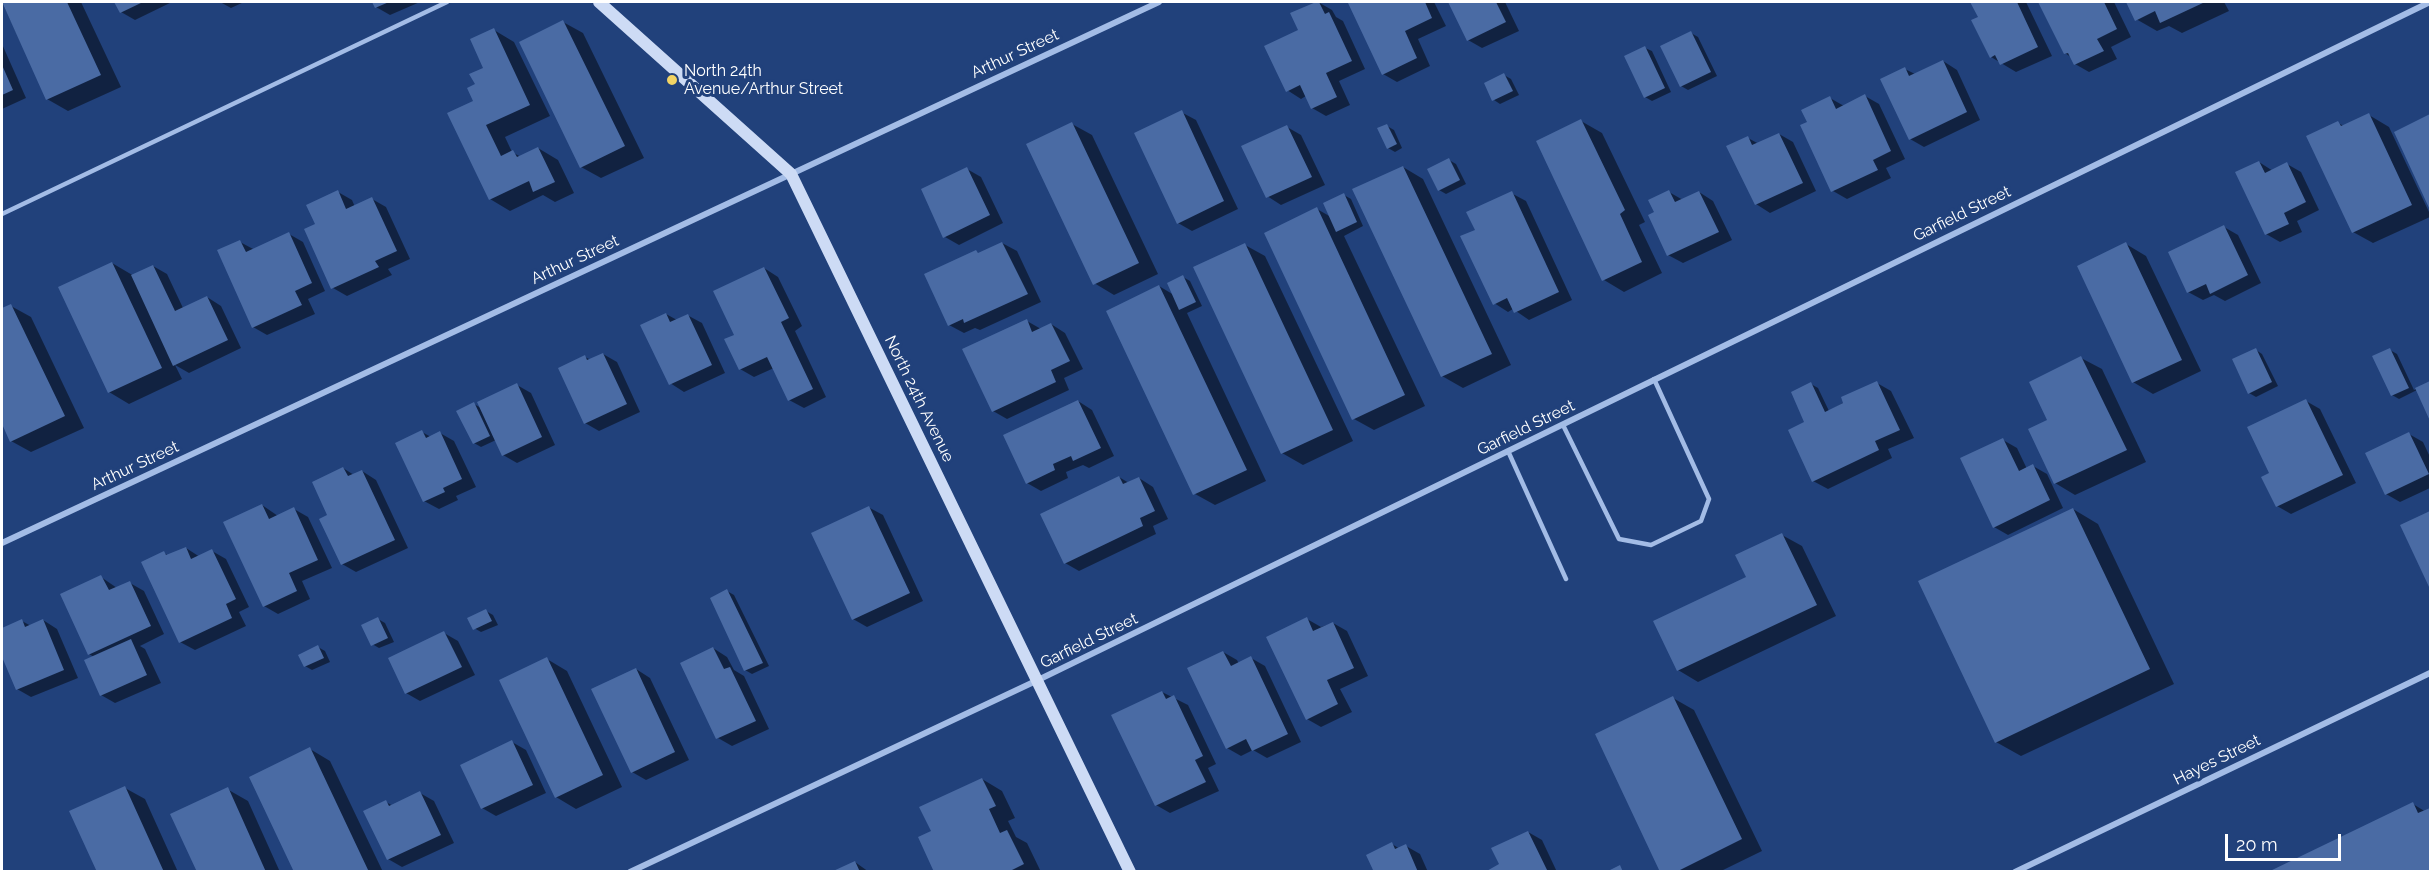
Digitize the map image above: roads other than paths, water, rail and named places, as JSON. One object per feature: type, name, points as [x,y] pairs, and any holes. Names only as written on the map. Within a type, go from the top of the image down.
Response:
[{"type":"street","name":"North 24th Avenue","points":[[598,2],[791,174],[1130,872]]},
{"type":"street","name":"Arthur Street","points":[[2,543],[1160,2]]},
{"type":"street","name":"Garfield Street","points":[[630,872],[1038,680],[2430,2]]},
{"type":"street","name":"Hayes Street","points":[[2015,872],[2430,673]]},
{"type":"lane","points":[[2,214],[447,2]]},
{"type":"lane","points":[[1563,425],[1619,539],[1651,545],[1701,521],[1709,499],[1654,379]]},
{"type":"lane","points":[[1508,451],[1566,579]]},
{"type":"place","name":"North 24th Avenue/Arthur Street","points":[[672,80]]}]
